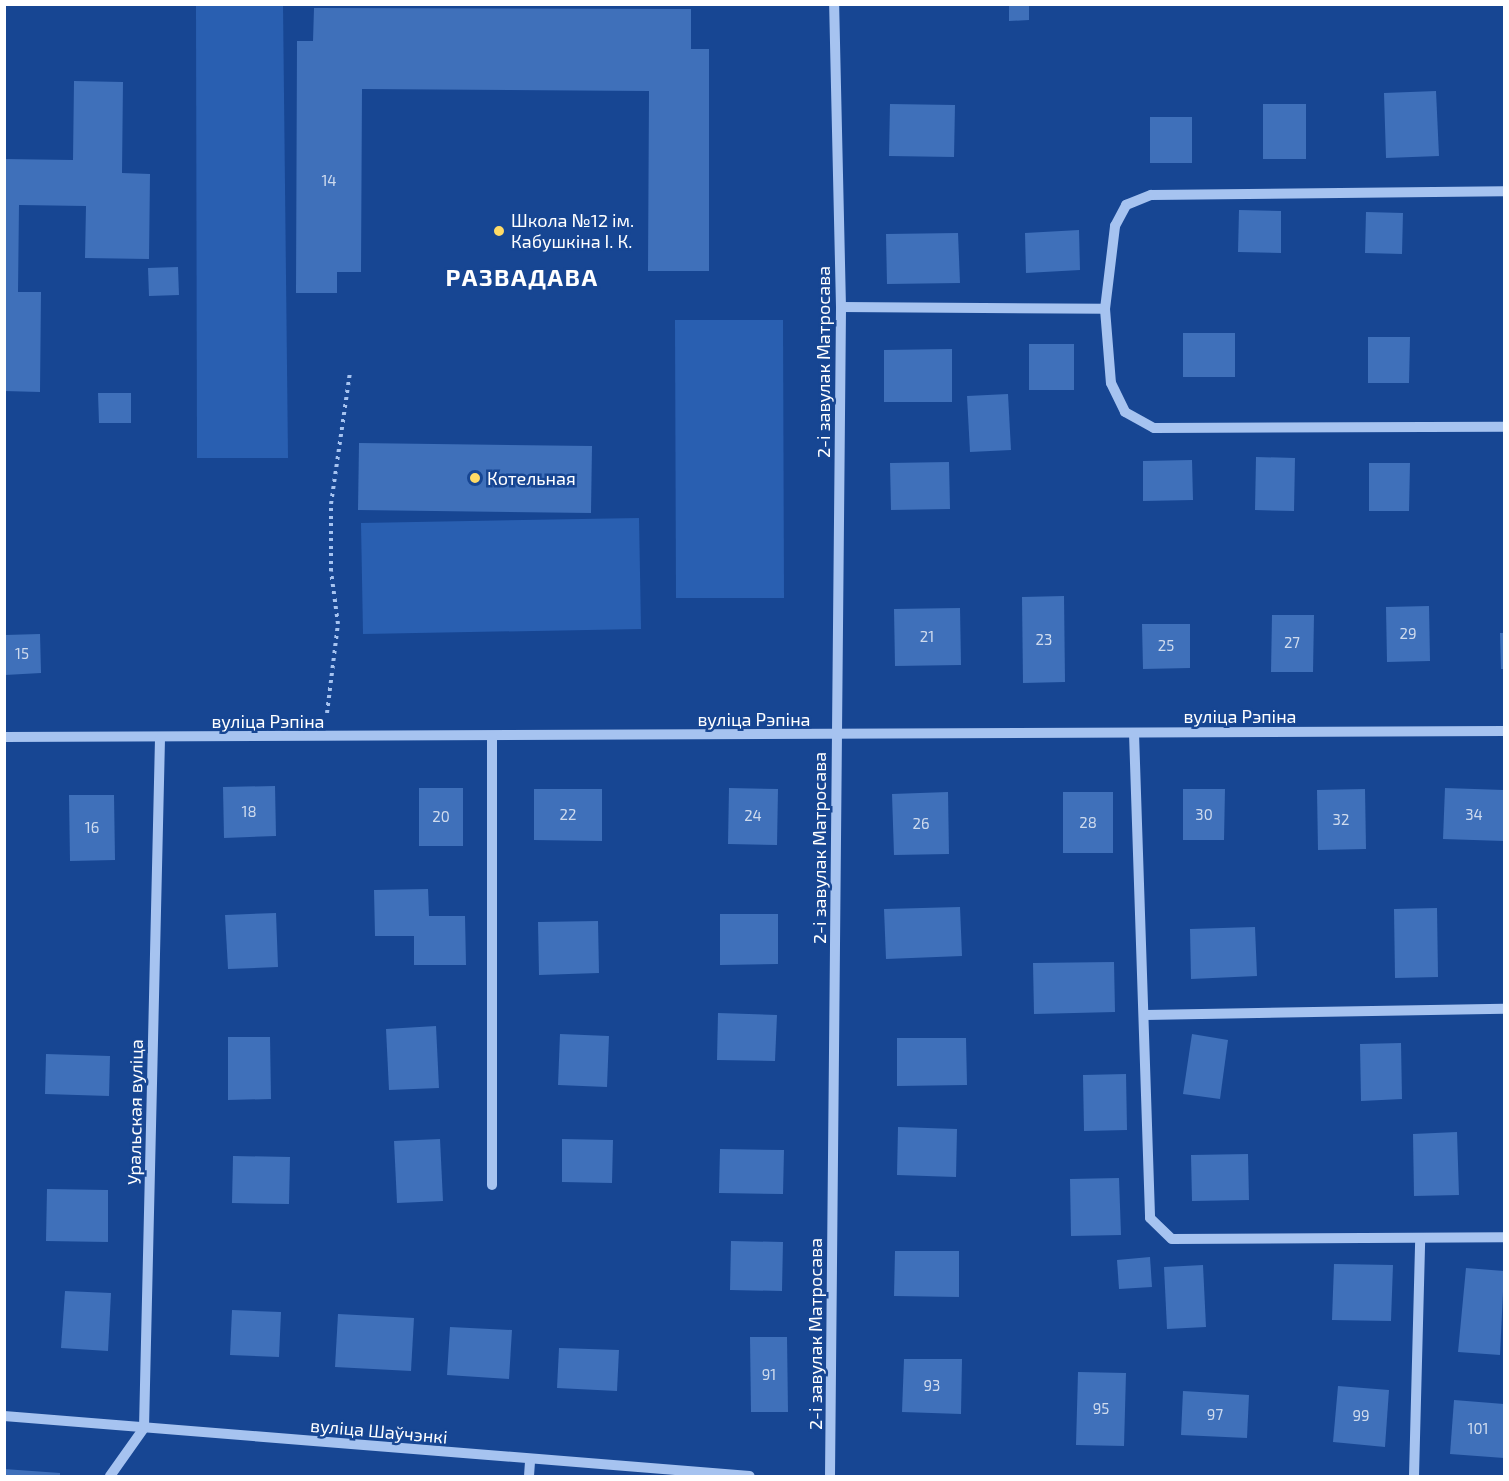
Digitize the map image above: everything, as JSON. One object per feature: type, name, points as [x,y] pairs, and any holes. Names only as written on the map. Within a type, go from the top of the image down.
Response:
[{"type":"street","name":"2-і завулак Матросава","points":[[831,1476],[841,307],[834,4]]},
{"type":"street","points":[[1504,190],[1151,195],[1126,205],[1115,226],[1105,309],[1111,383],[1125,412],[1154,428],[1504,427]]},
{"type":"street","points":[[841,307],[1105,309]]},
{"type":"street","name":"вуліца Рэпіна","points":[[4,737],[492,737],[1504,731]]},
{"type":"street","points":[[1134,733],[1150,1218],[1172,1239],[1504,1237]]},
{"type":"street","points":[[492,737],[492,1185]]},
{"type":"street","name":"Уральская вуліца","points":[[144,1428],[160,738]]},
{"type":"street","points":[[1145,1015],[1504,1009]]},
{"type":"street","points":[[1414,1476],[1420,1239]]},
{"type":"street","name":"вуліца Шаўчэнкі","points":[[4,1416],[750,1476]]},
{"type":"street","points":[[110,1476],[144,1428]]},
{"type":"street","points":[[529,1476],[530,1460]]},
{"type":"path","points":[[327,714],[338,624],[331,571],[331,504],[350,372]]},
{"type":"shaded area","points":[[196,5],[283,5],[288,458],[197,458]]},
{"type":"shaded area","points":[[675,320],[783,320],[784,598],[676,598]]},
{"type":"shaded area","points":[[639,518],[641,629],[363,634],[361,523]]},
{"type":"building","points":[[1009,4],[1029,4],[1029,20],[1009,21]]},
{"type":"building","points":[[314,8],[691,9],[691,49],[709,49],[709,271],[648,271],[649,91],[362,89],[361,272],[337,272],[337,293],[296,293],[297,41],[313,41]]},
{"type":"building","points":[[74,81],[123,82],[122,173],[150,174],[149,259],[85,258],[86,206],[19,205],[18,292],[41,292],[40,392],[4,391],[4,159],[73,160]]},
{"type":"building","points":[[1436,91],[1439,156],[1386,158],[1384,93]]},
{"type":"building","points":[[890,104],[955,105],[954,157],[889,156]]},
{"type":"building","points":[[1263,104],[1306,104],[1306,159],[1263,159]]},
{"type":"building","points":[[1150,117],[1192,117],[1192,163],[1150,163]]},
{"type":"building","points":[[1239,210],[1281,211],[1281,253],[1238,252]]},
{"type":"building","points":[[1366,212],[1403,213],[1402,254],[1365,253]]},
{"type":"building","points":[[1079,230],[1080,270],[1026,273],[1025,233]]},
{"type":"building","points":[[958,233],[960,283],[887,284],[886,234]]},
{"type":"building","points":[[178,267],[179,295],[149,296],[148,268]]},
{"type":"building","points":[[1183,333],[1235,333],[1235,377],[1183,377]]},
{"type":"building","points":[[1368,337],[1410,337],[1409,383],[1368,383]]},
{"type":"building","points":[[1029,344],[1074,344],[1074,390],[1029,390]]},
{"type":"building","points":[[952,349],[952,402],[884,402],[884,350]]},
{"type":"building","points":[[98,393],[131,393],[131,423],[99,423]]},
{"type":"building","points":[[1008,394],[1011,450],[970,452],[967,396]]},
{"type":"building","name":"Котельная","points":[[359,443],[592,446],[591,513],[358,510]]},
{"type":"building","points":[[1256,457],[1295,458],[1294,511],[1255,510]]},
{"type":"building","points":[[1192,460],[1193,500],[1143,501],[1143,461]]},
{"type":"building","points":[[949,462],[950,509],[891,510],[890,463]]},
{"type":"building","points":[[1369,463],[1410,463],[1409,511],[1369,511]]},
{"type":"building","points":[[1064,596],[1065,682],[1023,683],[1022,597]]},
{"type":"building","points":[[1429,606],[1430,661],[1387,662],[1386,607]]},
{"type":"building","points":[[960,608],[961,665],[895,666],[894,609]]},
{"type":"building","points":[[1272,615],[1314,615],[1313,672],[1271,672]]},
{"type":"building","points":[[1142,624],[1190,624],[1190,668],[1143,669]]},
{"type":"building","points":[[1500,633],[1504,633],[1504,669],[1501,669]]},
{"type":"building","points":[[40,634],[41,673],[5,675],[5,635]]},
{"type":"building","points":[[275,786],[276,836],[224,838],[223,787]]},
{"type":"building","points":[[419,788],[463,788],[463,846],[419,846]]},
{"type":"building","points":[[729,788],[778,789],[777,845],[728,844]]},
{"type":"building","points":[[1445,788],[1504,790],[1504,841],[1443,839]]},
{"type":"building","points":[[534,789],[602,789],[602,841],[534,840]]},
{"type":"building","points":[[1183,789],[1225,789],[1224,840],[1183,840]]},
{"type":"building","points":[[1365,789],[1366,849],[1318,850],[1317,790]]},
{"type":"building","points":[[948,792],[949,854],[894,855],[892,794]]},
{"type":"building","points":[[1063,792],[1113,792],[1113,853],[1063,853]]},
{"type":"building","points":[[69,795],[114,795],[115,860],[70,861]]},
{"type":"building","points":[[428,889],[429,916],[465,916],[466,965],[414,965],[414,936],[375,936],[374,890]]},
{"type":"building","points":[[960,907],[962,956],[886,959],[884,909]]},
{"type":"building","points":[[1437,908],[1438,977],[1395,978],[1394,909]]},
{"type":"building","points":[[276,913],[278,967],[228,969],[225,915]]},
{"type":"building","points":[[720,914],[778,914],[778,964],[720,965]]},
{"type":"building","points":[[598,921],[599,973],[539,975],[538,922]]},
{"type":"building","points":[[1255,927],[1257,976],[1191,979],[1190,929]]},
{"type":"building","points":[[1114,962],[1115,1012],[1034,1014],[1033,963]]},
{"type":"building","points":[[718,1013],[777,1015],[775,1061],[717,1060]]},
{"type":"building","points":[[436,1026],[439,1088],[389,1090],[386,1029]]},
{"type":"building","points":[[560,1034],[609,1036],[607,1087],[558,1085]]},
{"type":"building","points":[[1192,1034],[1228,1040],[1220,1099],[1183,1094]]},
{"type":"building","points":[[228,1037],[270,1037],[271,1099],[228,1100]]},
{"type":"building","points":[[897,1038],[966,1038],[967,1085],[897,1086]]},
{"type":"building","points":[[1401,1043],[1402,1099],[1361,1101],[1360,1044]]},
{"type":"building","points":[[46,1054],[110,1056],[109,1096],[45,1094]]},
{"type":"building","points":[[1126,1074],[1127,1130],[1084,1131],[1083,1075]]},
{"type":"building","points":[[898,1127],[957,1129],[956,1177],[897,1175]]},
{"type":"building","points":[[1457,1132],[1459,1195],[1414,1196],[1413,1134]]},
{"type":"building","points":[[440,1139],[443,1201],[397,1203],[394,1141]]},
{"type":"building","points":[[562,1139],[613,1140],[612,1183],[562,1182]]},
{"type":"building","points":[[720,1149],[784,1150],[783,1194],[719,1193]]},
{"type":"building","points":[[1248,1154],[1249,1200],[1192,1201],[1191,1155]]},
{"type":"building","points":[[233,1156],[290,1157],[289,1204],[232,1203]]},
{"type":"building","points":[[1119,1178],[1121,1235],[1071,1236],[1070,1179]]},
{"type":"building","points":[[47,1189],[108,1190],[108,1242],[46,1241]]},
{"type":"building","points":[[731,1241],[783,1242],[782,1291],[730,1290]]},
{"type":"building","points":[[895,1251],[959,1251],[959,1297],[894,1296]]},
{"type":"building","points":[[1150,1257],[1152,1287],[1119,1289],[1117,1260]]},
{"type":"building","points":[[1334,1264],[1393,1265],[1391,1321],[1332,1320]]},
{"type":"building","points":[[1203,1265],[1206,1327],[1167,1329],[1164,1267]]},
{"type":"building","points":[[1466,1268],[1504,1271],[1500,1355],[1458,1352]]},
{"type":"building","points":[[65,1291],[111,1293],[108,1351],[61,1348]]},
{"type":"building","points":[[232,1310],[281,1312],[279,1357],[230,1355]]},
{"type":"building","points":[[338,1314],[414,1318],[411,1371],[335,1367]]},
{"type":"building","points":[[450,1327],[512,1330],[509,1379],[447,1375]]},
{"type":"building","points":[[750,1337],[787,1337],[788,1412],[751,1412]]},
{"type":"building","points":[[559,1348],[619,1350],[617,1391],[557,1388]]},
{"type":"building","points":[[904,1359],[962,1359],[961,1414],[902,1412]]},
{"type":"building","points":[[1078,1372],[1126,1373],[1124,1446],[1076,1445]]},
{"type":"building","points":[[1338,1386],[1389,1390],[1385,1447],[1333,1442]]},
{"type":"building","points":[[1183,1391],[1249,1395],[1247,1438],[1181,1435]]},
{"type":"building","points":[[1454,1400],[1504,1404],[1504,1458],[1450,1454]]},
{"type":"building","points":[[4,1469],[60,1473],[60,1476],[4,1476]]},
{"type":"place","name":"Школа №12 ім. Кабушкіна І. К.","points":[[499,231]]},
{"type":"place","name":"Котельная","points":[[475,478]]},
{"type":"district","name":"РАЗВАДАВА","points":[[522,277]]}]
